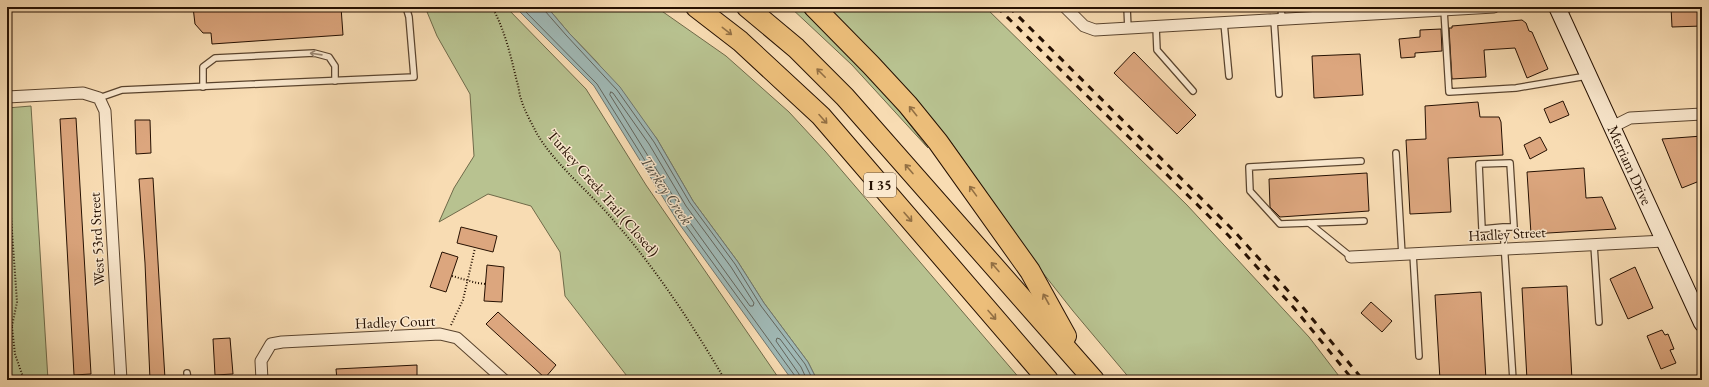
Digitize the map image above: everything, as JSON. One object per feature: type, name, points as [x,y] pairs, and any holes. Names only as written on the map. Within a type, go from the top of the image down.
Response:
[{"type":"highway","name":"I 35","points":[[696,7],[740,41],[821,116],[1048,380]]},
{"type":"highway","name":"I 35","points":[[748,7],[796,48],[845,97],[1089,375]]},
{"type":"highway","points":[[814,7],[908,105],[938,142],[1030,271],[1089,375]]},
{"type":"main road","name":"Merriam Drive","points":[[1563,9],[1588,76],[1664,241],[1697,302],[1702,323]]},
{"type":"street","points":[[1065,7],[1084,26],[1095,30],[1278,20],[1400,10],[1444,10],[1494,7]]},
{"type":"street","points":[[7,97],[83,93],[99,98]]},
{"type":"street","name":"West 53rd Street","points":[[99,98],[105,111],[121,380]]},
{"type":"street","points":[[1612,127],[1630,118],[1702,114]]},
{"type":"street","name":"Hadley Street","points":[[1351,258],[1664,241]]},
{"type":"street","name":"Hadley Court","points":[[262,380],[261,361],[271,344],[282,342],[434,334],[457,338],[504,380]]},
{"type":"lane","points":[[99,98],[122,90],[414,77],[409,17],[406,7]]},
{"type":"lane","points":[[1127,7],[1128,29]]},
{"type":"lane","points":[[1279,94],[1278,20],[1281,7]]},
{"type":"lane","points":[[1444,10],[1449,92],[1516,88],[1588,76]]},
{"type":"lane","points":[[1224,23],[1229,76]]},
{"type":"lane","points":[[1156,27],[1157,50],[1193,91]]},
{"type":"lane","points":[[203,87],[203,66],[215,58],[314,53],[329,57],[335,66],[335,81]]},
{"type":"lane","points":[[1396,153],[1419,356]]},
{"type":"lane","points":[[1361,161],[1249,167],[1250,192],[1280,224],[1364,220]]},
{"type":"lane","points":[[1510,163],[1514,227],[1503,227],[1482,229],[1479,164],[1510,163]]},
{"type":"lane","points":[[1309,223],[1351,258]]},
{"type":"lane","points":[[1503,227],[1513,380]]},
{"type":"lane","points":[[1594,245],[1599,322]]},
{"type":"lane","points":[[187,373],[188,380]]},
{"type":"path","name":"Turkey Creek Trail (Closed)","points":[[492,7],[499,18],[521,100],[537,133],[562,166],[590,193],[658,274],[725,380]]},
{"type":"path","points":[[7,161],[17,302],[12,326],[7,335]]},
{"type":"path","points":[[448,336],[463,300],[475,248]]},
{"type":"path","points":[[452,276],[468,282],[486,284]]},
{"type":"path","points":[[12,326],[15,354],[24,380]]},
{"type":"green space","points":[[425,7],[506,7],[586,89],[646,185],[780,380],[630,380],[565,296],[560,252],[531,206],[488,194],[439,222],[454,188],[474,156],[470,94],[437,36]]},
{"type":"green space","points":[[547,7],[656,7],[726,56],[789,112],[825,151],[1021,380],[817,380],[808,362],[764,303],[738,262],[693,201],[657,139],[596,61]]},
{"type":"green space","points":[[790,7],[799,7],[884,91],[928,148],[852,65]]},
{"type":"green space","points":[[824,7],[985,7],[1187,205],[1309,337],[1342,380],[1131,380],[1043,273],[950,141],[928,114]]},
{"type":"green space","points":[[31,106],[48,380],[7,380],[7,108]]},
{"type":"water","name":"Turkey Creek","points":[[515,7],[547,7],[569,33],[620,87],[657,139],[693,201],[738,262],[764,303],[808,362],[817,380],[792,380],[680,225],[594,86]]},
{"type":"building","points":[[193,7],[341,7],[343,35],[212,44],[211,33],[203,33],[195,24]]},
{"type":"building","points":[[1671,7],[1702,7],[1702,26],[1672,27]]},
{"type":"building","points":[[1522,20],[1526,23],[1529,31],[1532,32],[1548,69],[1527,78],[1515,48],[1484,50],[1486,77],[1452,79],[1449,28],[1452,28],[1452,26]]},
{"type":"building","points":[[1441,29],[1442,51],[1415,53],[1415,57],[1401,58],[1399,39],[1420,37],[1420,30]]},
{"type":"building","points":[[1134,52],[1196,115],[1177,134],[1114,73]]},
{"type":"building","points":[[1360,54],[1363,95],[1314,98],[1312,56]]},
{"type":"building","points":[[1563,101],[1569,115],[1550,123],[1544,109]]},
{"type":"building","points":[[1478,102],[1480,117],[1499,117],[1501,122],[1503,155],[1448,158],[1451,212],[1410,214],[1406,140],[1426,139],[1425,106]]},
{"type":"building","points":[[76,118],[91,374],[74,375],[60,119]]},
{"type":"building","points":[[135,120],[150,120],[151,153],[136,154]]},
{"type":"building","points":[[1702,136],[1702,180],[1682,188],[1662,139]]},
{"type":"building","points":[[1540,137],[1547,150],[1530,159],[1524,145]]},
{"type":"building","points":[[1584,168],[1586,198],[1602,197],[1616,229],[1531,234],[1527,172]]},
{"type":"building","points":[[1367,173],[1369,211],[1280,217],[1270,207],[1269,179]]},
{"type":"building","points":[[153,178],[165,379],[150,380],[145,263],[139,179]]},
{"type":"building","points":[[461,227],[497,236],[493,252],[457,243]]},
{"type":"building","points":[[442,252],[458,257],[446,292],[430,287]]},
{"type":"building","points":[[487,265],[504,267],[502,302],[484,301]]},
{"type":"building","points":[[1635,267],[1653,308],[1628,319],[1610,279]]},
{"type":"building","points":[[1567,286],[1572,380],[1527,380],[1522,288]]},
{"type":"building","points":[[1481,292],[1486,380],[1440,380],[1435,295]]},
{"type":"building","points":[[1371,302],[1392,321],[1382,332],[1361,313]]},
{"type":"building","points":[[498,312],[556,365],[545,378],[486,324]]},
{"type":"building","points":[[1662,330],[1665,335],[1668,334],[1674,349],[1670,350],[1676,363],[1661,369],[1647,336]]},
{"type":"building","points":[[230,338],[233,374],[215,375],[213,339]]},
{"type":"building","points":[[417,365],[417,380],[337,380],[336,369]]},
{"type":"railway","points":[[997,7],[1228,235],[1294,308],[1353,380]]},
{"type":"railway","points":[[1009,7],[1234,231],[1300,304],[1363,380]]}]
